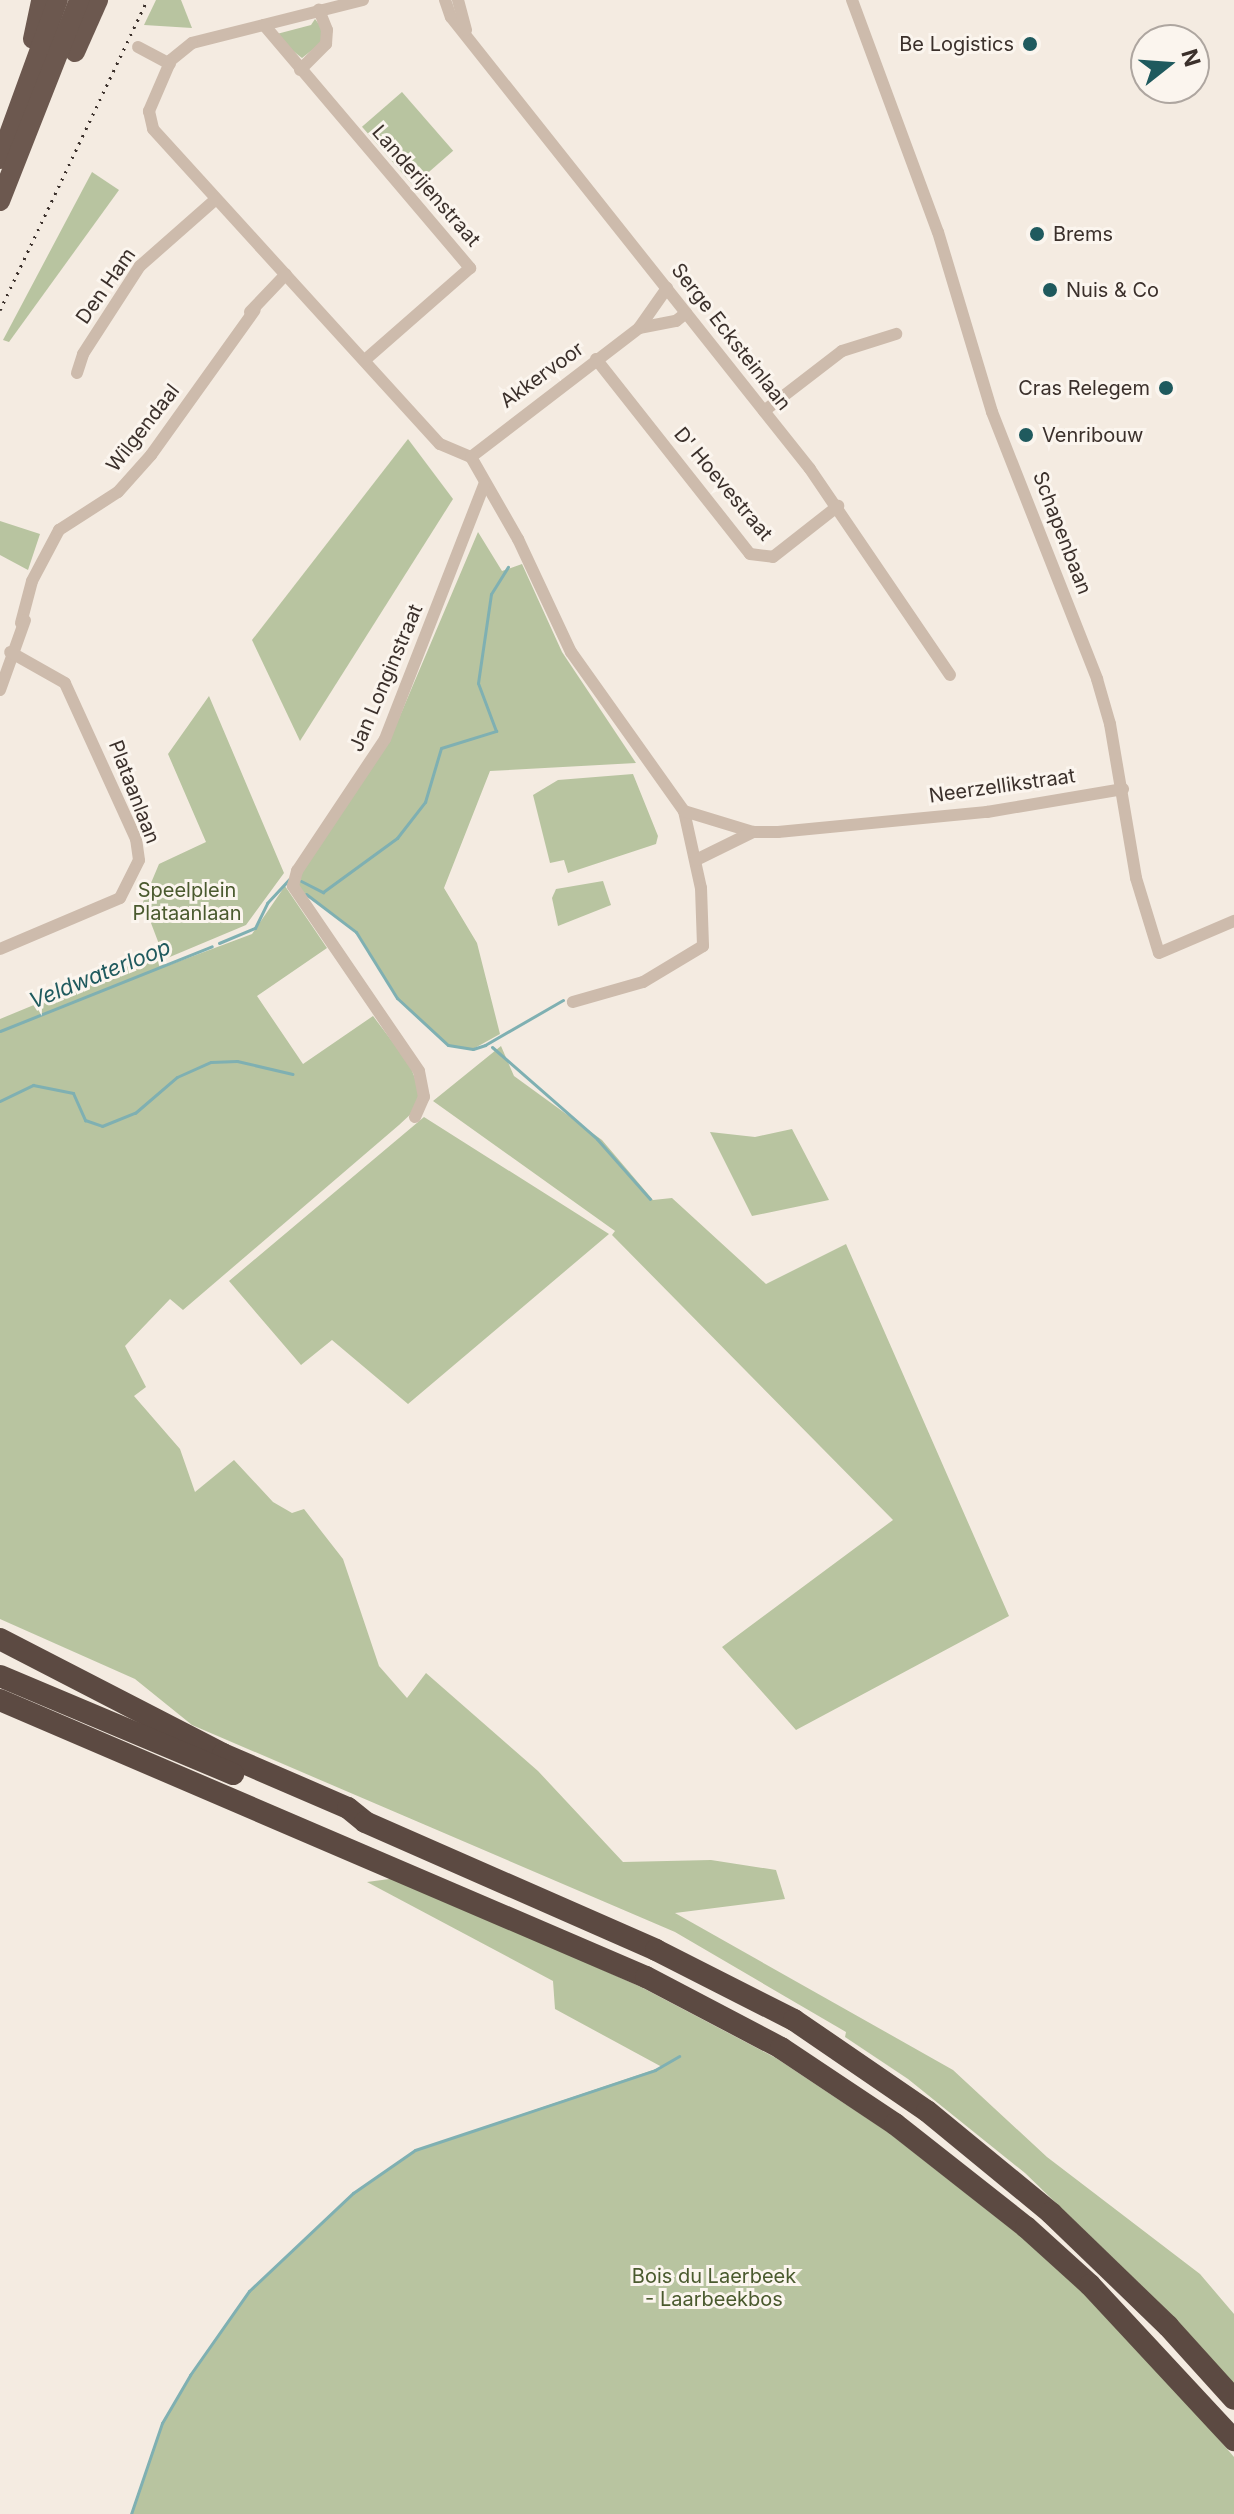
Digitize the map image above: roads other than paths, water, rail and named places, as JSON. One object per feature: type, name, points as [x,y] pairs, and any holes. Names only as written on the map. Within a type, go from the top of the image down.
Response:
[{"type":"highway","points":[[30,85],[27,63],[41,0]]},
{"type":"highway","points":[[0,159],[30,85],[58,0]]},
{"type":"highway","points":[[0,201],[28,139],[79,0]]},
{"type":"highway","points":[[28,139],[46,120],[98,0]]},
{"type":"highway","points":[[0,1639],[223,1754],[348,1808],[365,1822],[629,1938],[794,2020],[927,2111],[1040,2204],[1108,2266],[1234,2399]]},
{"type":"highway","points":[[0,1676],[344,1820],[365,1822]]},
{"type":"highway","points":[[0,1700],[646,1977],[781,2048],[907,2132],[1026,2227],[1109,2305],[1234,2440]]},
{"type":"street","points":[[363,0],[192,43],[170,64],[151,100],[153,129],[440,444],[471,457],[484,485],[518,539],[571,652],[684,811],[696,860],[703,946],[643,982],[573,1002]]},
{"type":"street","name":"Serge Ecksteinlaan","points":[[445,0],[451,17],[467,33],[838,506],[950,675]]},
{"type":"street","name":"Serge Ecksteinlaan","points":[[458,0],[467,33]]},
{"type":"street","name":"Schapenbaan","points":[[852,0],[938,232],[992,412],[1097,679],[1123,789],[1136,878],[1159,953],[1234,921]]},
{"type":"street","points":[[300,70],[326,44],[319,10]]},
{"type":"street","name":"Landerijenstraat","points":[[264,25],[470,268],[365,360]]},
{"type":"street","points":[[138,47],[170,64]]},
{"type":"street","name":"Den Ham","points":[[77,373],[83,354],[140,266],[216,199]]},
{"type":"street","name":"Wilgendaal","points":[[0,690],[1,674],[59,530],[102,505],[126,483],[255,310],[286,274]]},
{"type":"street","name":"Akkervoor","points":[[471,457],[639,328],[667,288]]},
{"type":"street","name":"Akkervoor","points":[[639,328],[676,321],[686,313]]},
{"type":"street","points":[[764,411],[842,351],[896,334]]},
{"type":"street","name":"D' Hoevestraat","points":[[596,359],[750,554],[773,557],[838,506]]},
{"type":"street","name":"Jan Longinstraat","points":[[415,1117],[424,1097],[419,1071],[293,886],[305,858],[385,739],[484,485]]},
{"type":"street","name":"Plataanlaan","points":[[0,949],[120,898],[139,860],[136,839],[65,683],[10,652]]},
{"type":"street","name":"Neerzellikstraat","points":[[753,832],[987,812],[1123,789]]},
{"type":"street","points":[[684,811],[753,832]]},
{"type":"street","points":[[696,860],[753,832]]},
{"type":"waterway","name":"Veldwaterloop","points":[[301,881],[323,892],[397,838],[425,802],[441,748],[496,731],[478,683],[491,594],[508,567]]},
{"type":"waterway","name":"Veldwaterloop","points":[[219,943],[255,928],[267,903],[289,879]]},
{"type":"waterway","points":[[306,894],[356,932],[397,998],[448,1045],[473,1049],[485,1045],[563,1000]]},
{"type":"waterway","name":"Veldwaterloop","points":[[0,1031],[212,946]]},
{"type":"waterway","points":[[492,1047],[597,1139],[650,1199]]},
{"type":"waterway","points":[[0,1101],[33,1085],[73,1093],[85,1120],[102,1126],[135,1113],[177,1077],[211,1062],[237,1061],[293,1074]]},
{"type":"waterway","points":[[131,2514],[162,2423],[190,2375],[249,2291],[353,2193],[415,2150],[655,2070],[679,2056]]},
{"type":"railway","points":[[0,310],[147,0]]},
{"type":"place","name":"Be Logistics","points":[[1030,44]]},
{"type":"place","name":"Brems","points":[[1037,234]]},
{"type":"place","name":"Nuis & Co","points":[[1050,290]]},
{"type":"place","name":"Cras Relegem","points":[[1166,388]]},
{"type":"place","name":"Venribouw","points":[[1026,435]]},
{"type":"park label","name":"Speelplein Plataanlaan","points":[[187,902]]},
{"type":"park label","name":"Bois du Laerbeek - Laarbeekbos","points":[[714,2288]]}]
